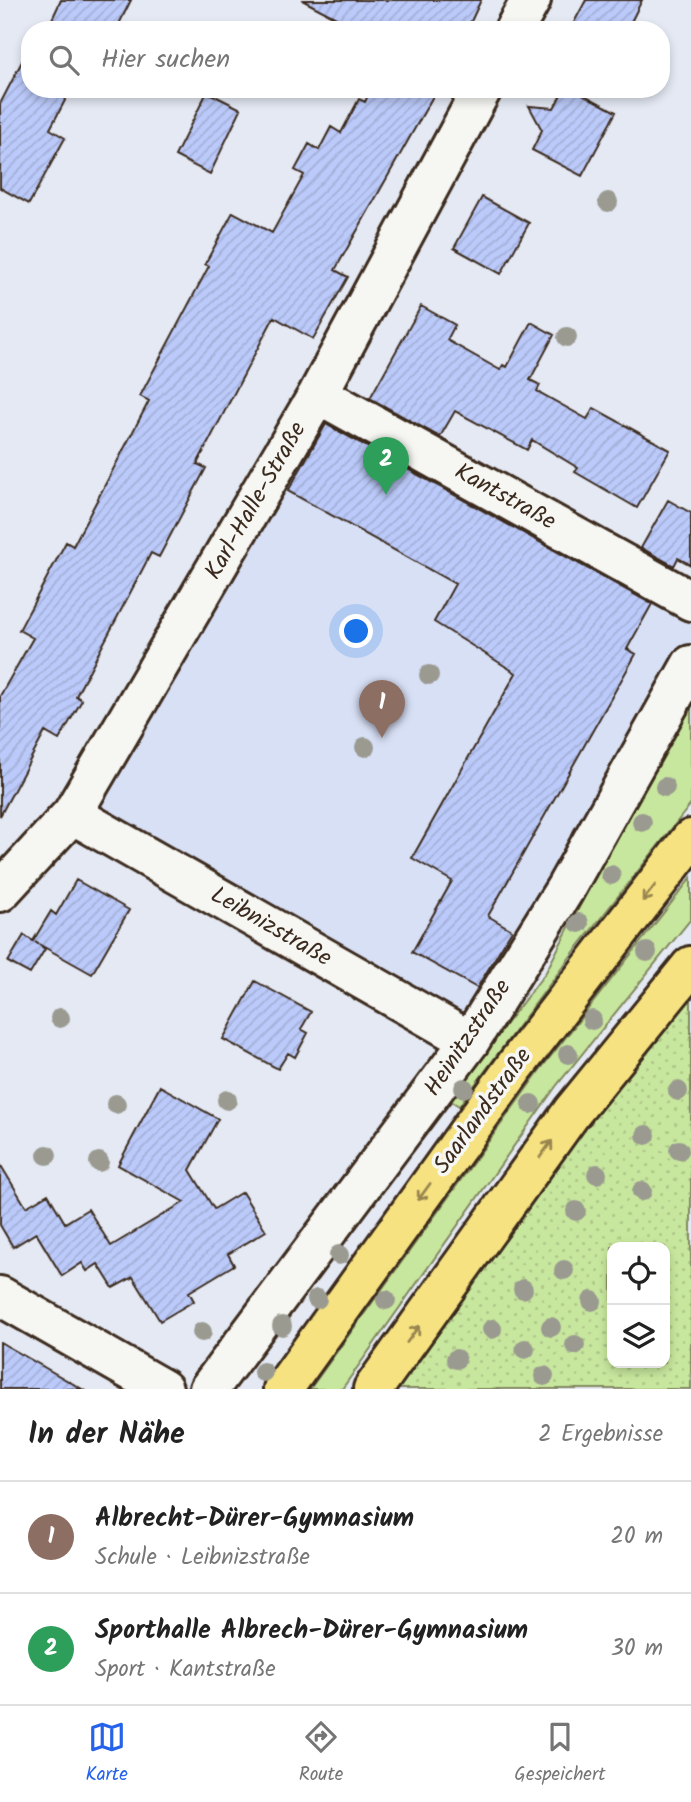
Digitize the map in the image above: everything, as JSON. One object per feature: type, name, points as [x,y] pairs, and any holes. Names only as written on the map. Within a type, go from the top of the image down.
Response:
[{"type":"highway","name":"Saarlandstraße","points":[[283,1389],[516,1065],[691,839]]},
{"type":"highway","points":[[373,1389],[572,1112],[691,966]]},
{"type":"street","points":[[519,21],[531,0]]},
{"type":"street","name":"Karl-Halle-Straße","points":[[0,892],[72,814],[318,394],[477,98]]},
{"type":"street","name":"Kantstraße","points":[[318,394],[691,601]]},
{"type":"street","name":"Heinitzstraße","points":[[209,1389],[470,1041],[565,889],[691,665]]},
{"type":"street","name":"Leibnizstraße","points":[[72,814],[470,1041]]},
{"type":"street","points":[[0,1296],[163,1389]]},
{"type":"shaded area","points":[[318,394],[691,601],[691,663],[470,1041],[72,814]]},
{"type":"green space","points":[[691,708],[691,804],[570,957],[459,1106],[448,1099],[546,972],[624,820]]},
{"type":"green space","points":[[691,878],[691,919],[557,1085],[342,1389],[310,1389],[540,1070]]},
{"type":"green space","points":[[691,977],[691,1389],[379,1389]]},
{"type":"building","points":[[61,0],[131,0],[120,21],[51,21]]},
{"type":"building","points":[[302,0],[481,0],[471,21],[342,21]]},
{"type":"building","points":[[586,0],[642,0],[632,21],[575,21]]},
{"type":"building","points":[[21,63],[21,98],[66,98],[50,129],[65,138],[29,204],[0,188],[0,104]]},
{"type":"building","points":[[204,98],[219,98],[241,109],[210,174],[175,156]]},
{"type":"building","points":[[367,98],[432,98],[335,270],[348,277],[313,339],[274,317],[197,464],[206,468],[159,557],[151,553],[76,696],[82,700],[59,740],[45,732],[0,816],[0,696],[33,638],[19,630],[66,542],[73,546],[149,401],[140,396],[209,266],[205,264],[233,212],[272,233],[304,175],[295,170],[309,144],[319,150],[331,127],[341,133],[359,99],[365,102]]},
{"type":"building","points":[[559,98],[590,98],[616,112],[582,176],[532,150],[542,130],[529,106],[554,108]]},
{"type":"building","points":[[482,197],[529,223],[501,274],[454,248]]},
{"type":"building","points":[[421,306],[455,325],[447,340],[500,370],[503,365],[507,367],[531,322],[554,335],[530,380],[540,385],[537,391],[587,419],[594,408],[670,450],[637,508],[575,472],[578,468],[532,440],[527,450],[455,411],[440,437],[370,398]]},
{"type":"building","points":[[326,424],[652,604],[627,649],[636,654],[488,916],[512,930],[477,988],[412,952],[452,881],[412,858],[516,673],[434,622],[455,584],[288,491]]},
{"type":"building","points":[[668,500],[691,513],[691,565],[678,558],[674,566],[641,548]]},
{"type":"building","points":[[76,880],[129,910],[92,974],[35,942],[45,949],[30,974],[8,962],[24,935],[33,941],[51,911],[56,915]]},
{"type":"building","points":[[255,981],[311,1012],[301,1029],[308,1033],[295,1057],[288,1053],[278,1069],[223,1039]]},
{"type":"building","points":[[160,1086],[218,1119],[190,1170],[214,1209],[242,1192],[266,1231],[228,1254],[234,1265],[189,1292],[194,1301],[160,1321],[133,1277],[113,1288],[98,1264],[87,1271],[82,1263],[62,1276],[36,1233],[13,1247],[0,1225],[0,1164],[26,1207],[48,1194],[65,1223],[88,1209],[111,1246],[184,1202],[118,1165]]},
{"type":"building","points":[[0,1342],[82,1389],[0,1389]]},
{"type":"place","name":"Sporthalle Albrech-Dürer-Gymnasium","points":[[386,495]]},
{"type":"place","name":"Albrecht-Dürer-Gymnasium","points":[[382,738]]}]
